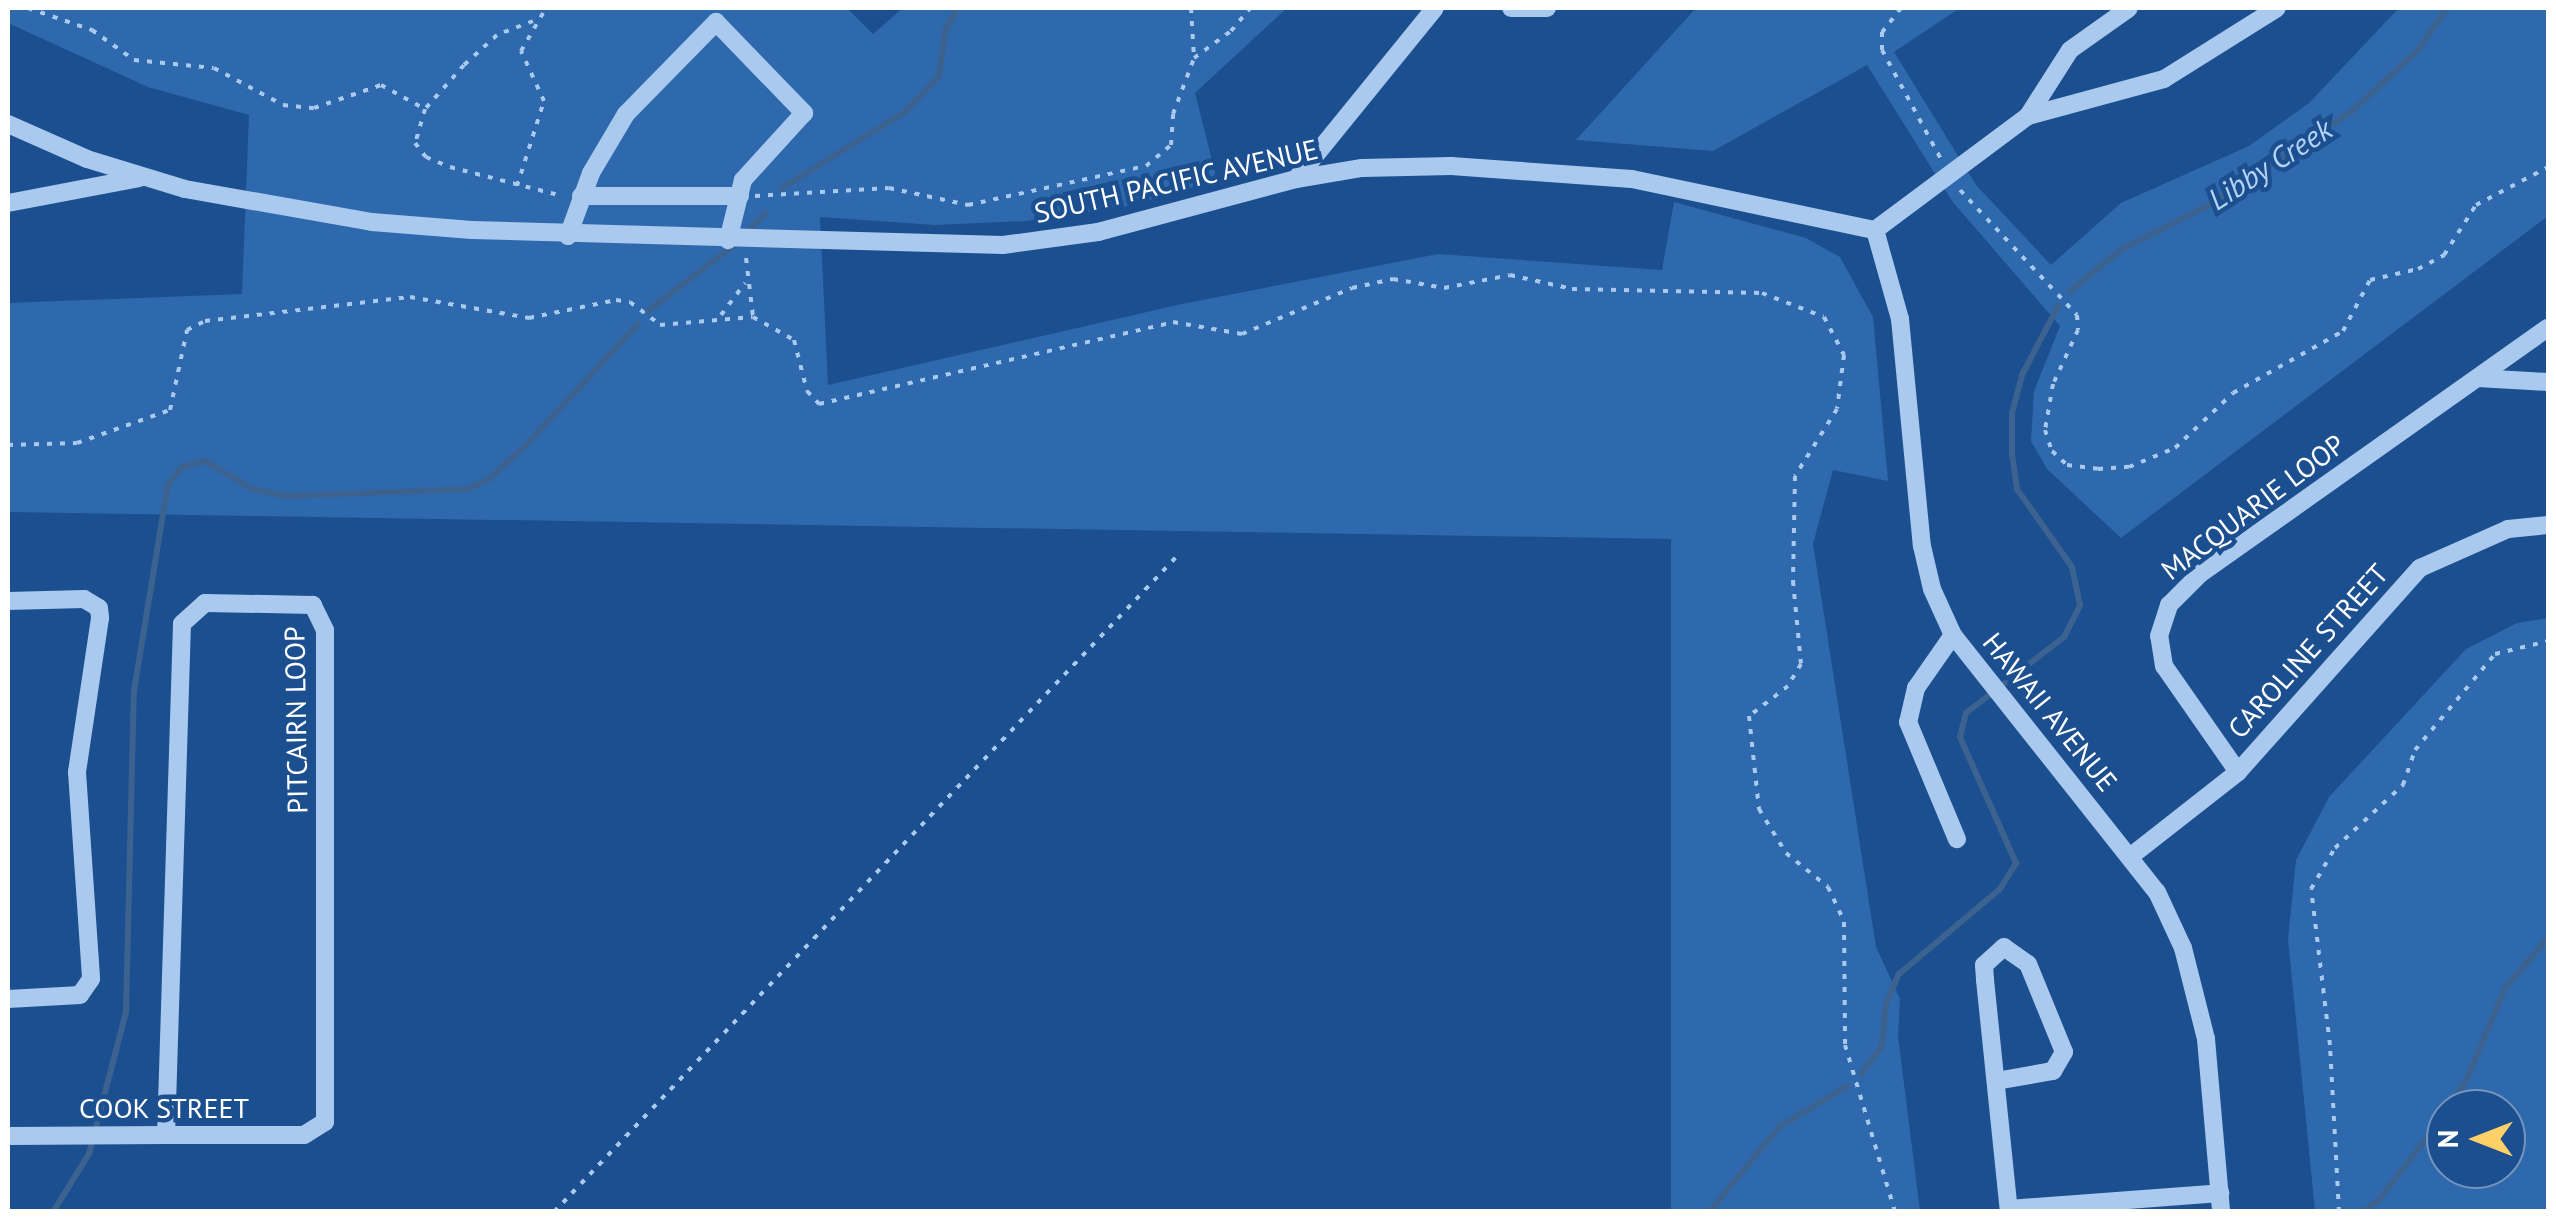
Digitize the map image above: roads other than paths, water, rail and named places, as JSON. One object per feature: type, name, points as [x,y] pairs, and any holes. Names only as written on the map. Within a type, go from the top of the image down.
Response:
[{"type":"street","points":[[1296,179],[1434,8]]},
{"type":"street","points":[[1511,8],[1547,8]]},
{"type":"street","points":[[2028,116],[2070,50],[2130,8]]},
{"type":"street","points":[[1875,230],[2028,116],[2164,79],[2277,8]]},
{"type":"street","points":[[568,236],[581,196],[626,114],[716,22],[804,113],[747,174],[740,196],[738,240]]},
{"type":"street","name":"SOUTH PACIFIC AVENUE","points":[[8,124],[139,178],[372,222],[568,236],[951,248],[1038,241],[1296,179],[1416,167],[1632,179],[1875,230]]},
{"type":"street","points":[[8,203],[139,178]]},
{"type":"street","points":[[581,196],[740,196]]},
{"type":"street","name":"HAWAII AVENUE","points":[[1875,230],[1900,319],[1922,546],[1952,635],[2157,892],[2195,988],[2221,1202]]},
{"type":"street","name":"MACQUARIE LOOP","points":[[2238,772],[2164,666],[2160,636],[2169,605],[2200,574],[2548,328]]},
{"type":"street","points":[[2478,378],[2548,382]]},
{"type":"street","name":"CAROLINE STREET","points":[[2131,856],[2238,772],[2420,568],[2508,528],[2548,525]]},
{"type":"street","points":[[8,600],[84,599],[99,608],[100,618],[78,772],[92,979],[80,995],[8,998]]},
{"type":"street","name":"PITCAIRN LOOP","points":[[166,1136],[176,654],[188,614],[212,602],[303,604],[324,620],[326,1111],[320,1129]]},
{"type":"street","points":[[1952,635],[1916,688],[1908,722],[1957,839]]},
{"type":"street","points":[[1996,1081],[2053,1071],[2064,1052],[2062,1032],[2028,964],[2004,947],[1984,965],[2009,1210],[2221,1202]]},
{"type":"street","name":"COOK STREET","points":[[8,1136],[166,1136],[320,1129]]},
{"type":"waterway","points":[[782,188],[906,111],[939,76],[945,31],[957,8]]},
{"type":"waterway","name":"Libby Creek","points":[[2070,291],[2122,249],[2207,206],[2352,111],[2418,50],[2447,8]]},
{"type":"waterway","points":[[747,233],[765,213]]},
{"type":"waterway","points":[[648,311],[734,245]]},
{"type":"waterway","name":"Libby Creek","points":[[1861,1074],[1882,1046],[1886,1004],[1899,974],[2000,889],[2016,863],[1960,737],[1966,713],[2064,637],[2080,605],[2072,567],[2017,489],[2012,455],[2012,413],[2022,375],[2058,306]]},
{"type":"waterway","points":[[53,1212],[89,1154],[126,1012],[134,691],[168,484],[182,467],[205,461],[253,489],[287,496],[468,489],[489,479],[528,443],[638,324]]},
{"type":"waterway","points":[[2461,1089],[2505,988],[2548,938]]},
{"type":"waterway","name":"Libby Creek","points":[[1709,1212],[1780,1126],[1847,1086]]},
{"type":"waterway","points":[[2363,1212],[2379,1200],[2426,1138]]}]
